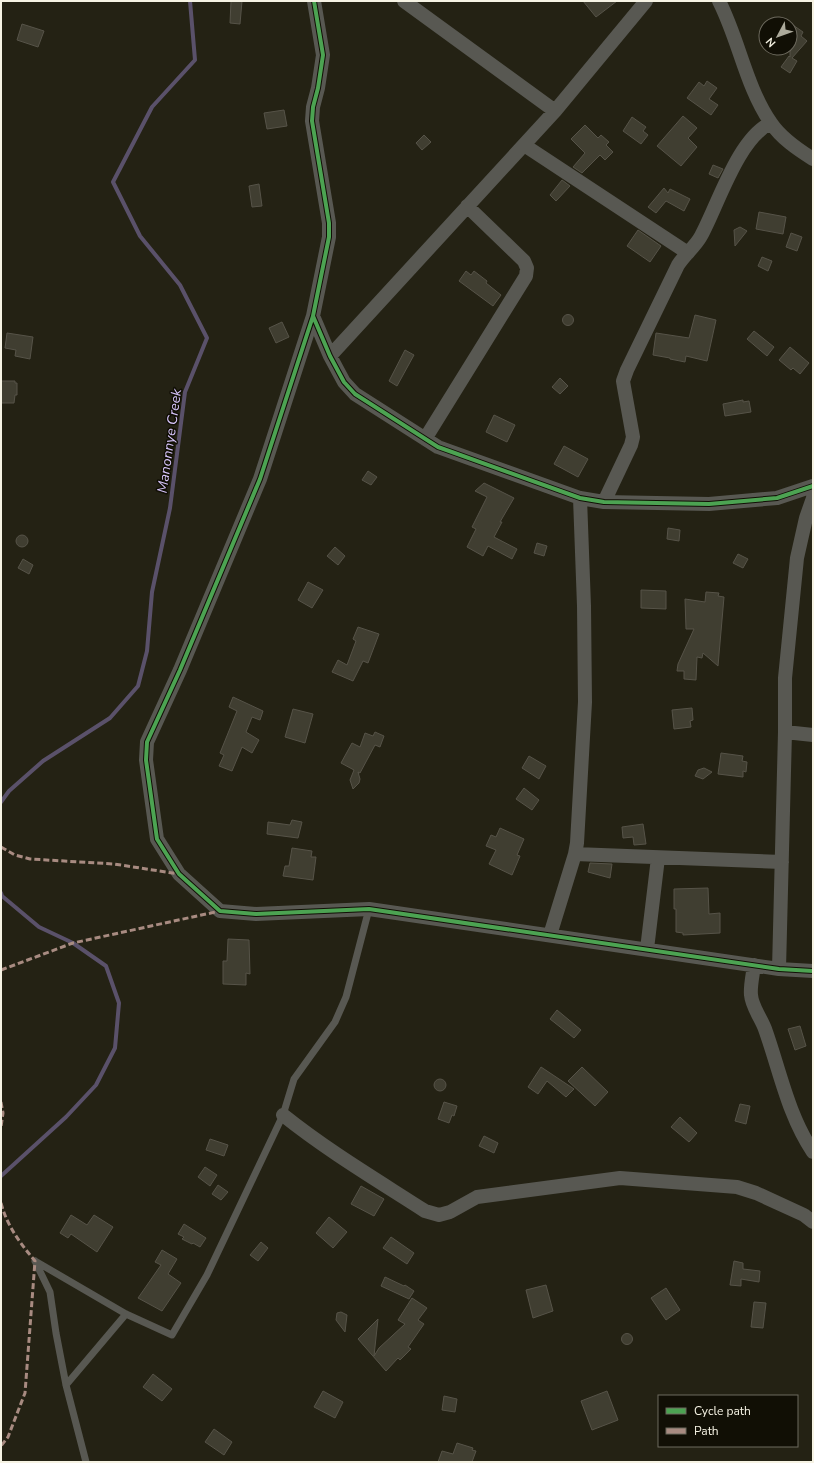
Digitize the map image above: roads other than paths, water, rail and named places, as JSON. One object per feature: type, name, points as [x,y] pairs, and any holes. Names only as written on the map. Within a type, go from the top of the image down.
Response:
[{"type":"street","points":[[314,1],[323,55],[318,88],[313,107],[312,122],[329,222],[329,237],[313,316],[260,479],[180,670],[153,726],[147,742],[146,760],[157,839],[179,874],[220,911],[256,914],[369,909],[779,969],[813,971]]},
{"type":"street","points":[[404,1],[555,111]]},
{"type":"street","points":[[330,356],[555,111],[646,1]]},
{"type":"street","points":[[719,1],[735,36],[752,87],[771,123],[792,145],[813,159]]},
{"type":"street","points":[[604,502],[631,445],[633,437],[623,381],[626,370],[678,265],[682,258],[694,247],[701,236],[719,194],[744,149],[756,133],[764,126],[771,123]]},
{"type":"street","points":[[524,145],[688,253]]},
{"type":"street","points":[[425,438],[526,276],[527,268],[524,261],[467,206]]},
{"type":"street","points":[[313,316],[330,356],[344,382],[355,394],[438,447],[580,498],[604,502],[709,504],[777,498],[813,486]]},
{"type":"street","points":[[550,936],[577,843],[585,702],[584,606],[580,498]]},
{"type":"street","points":[[779,969],[785,732],[784,678],[796,558],[806,518],[813,498]]},
{"type":"street","points":[[785,732],[813,735]]},
{"type":"street","points":[[575,854],[782,862]]},
{"type":"street","points":[[647,949],[658,858]]},
{"type":"street","points":[[754,965],[751,996],[764,1029],[786,1098],[800,1132],[813,1152]]},
{"type":"street","points":[[283,1115],[307,1135],[335,1154],[425,1211],[439,1215],[450,1212],[477,1197],[620,1178],[738,1187],[756,1193],[804,1215],[813,1222]]},
{"type":"lane","points":[[86,1462],[66,1385],[50,1292],[35,1261],[126,1314],[172,1335],[207,1275],[283,1115],[294,1079],[334,1022],[346,998],[369,909]]},
{"type":"lane","points":[[66,1385],[126,1314]]},
{"type":"waterway","name":"Manonnye Creek","points":[[1,802],[9,791],[43,761],[110,718],[138,686],[147,651],[152,592],[170,508],[185,392],[207,338],[180,285],[140,236],[113,182],[152,107],[195,60],[190,1]]},
{"type":"waterway","name":"Manonnye Creek","points":[[1,893],[2,896],[39,927],[73,943],[106,966],[119,1003],[115,1048],[96,1085],[66,1117],[1,1176]]}]
